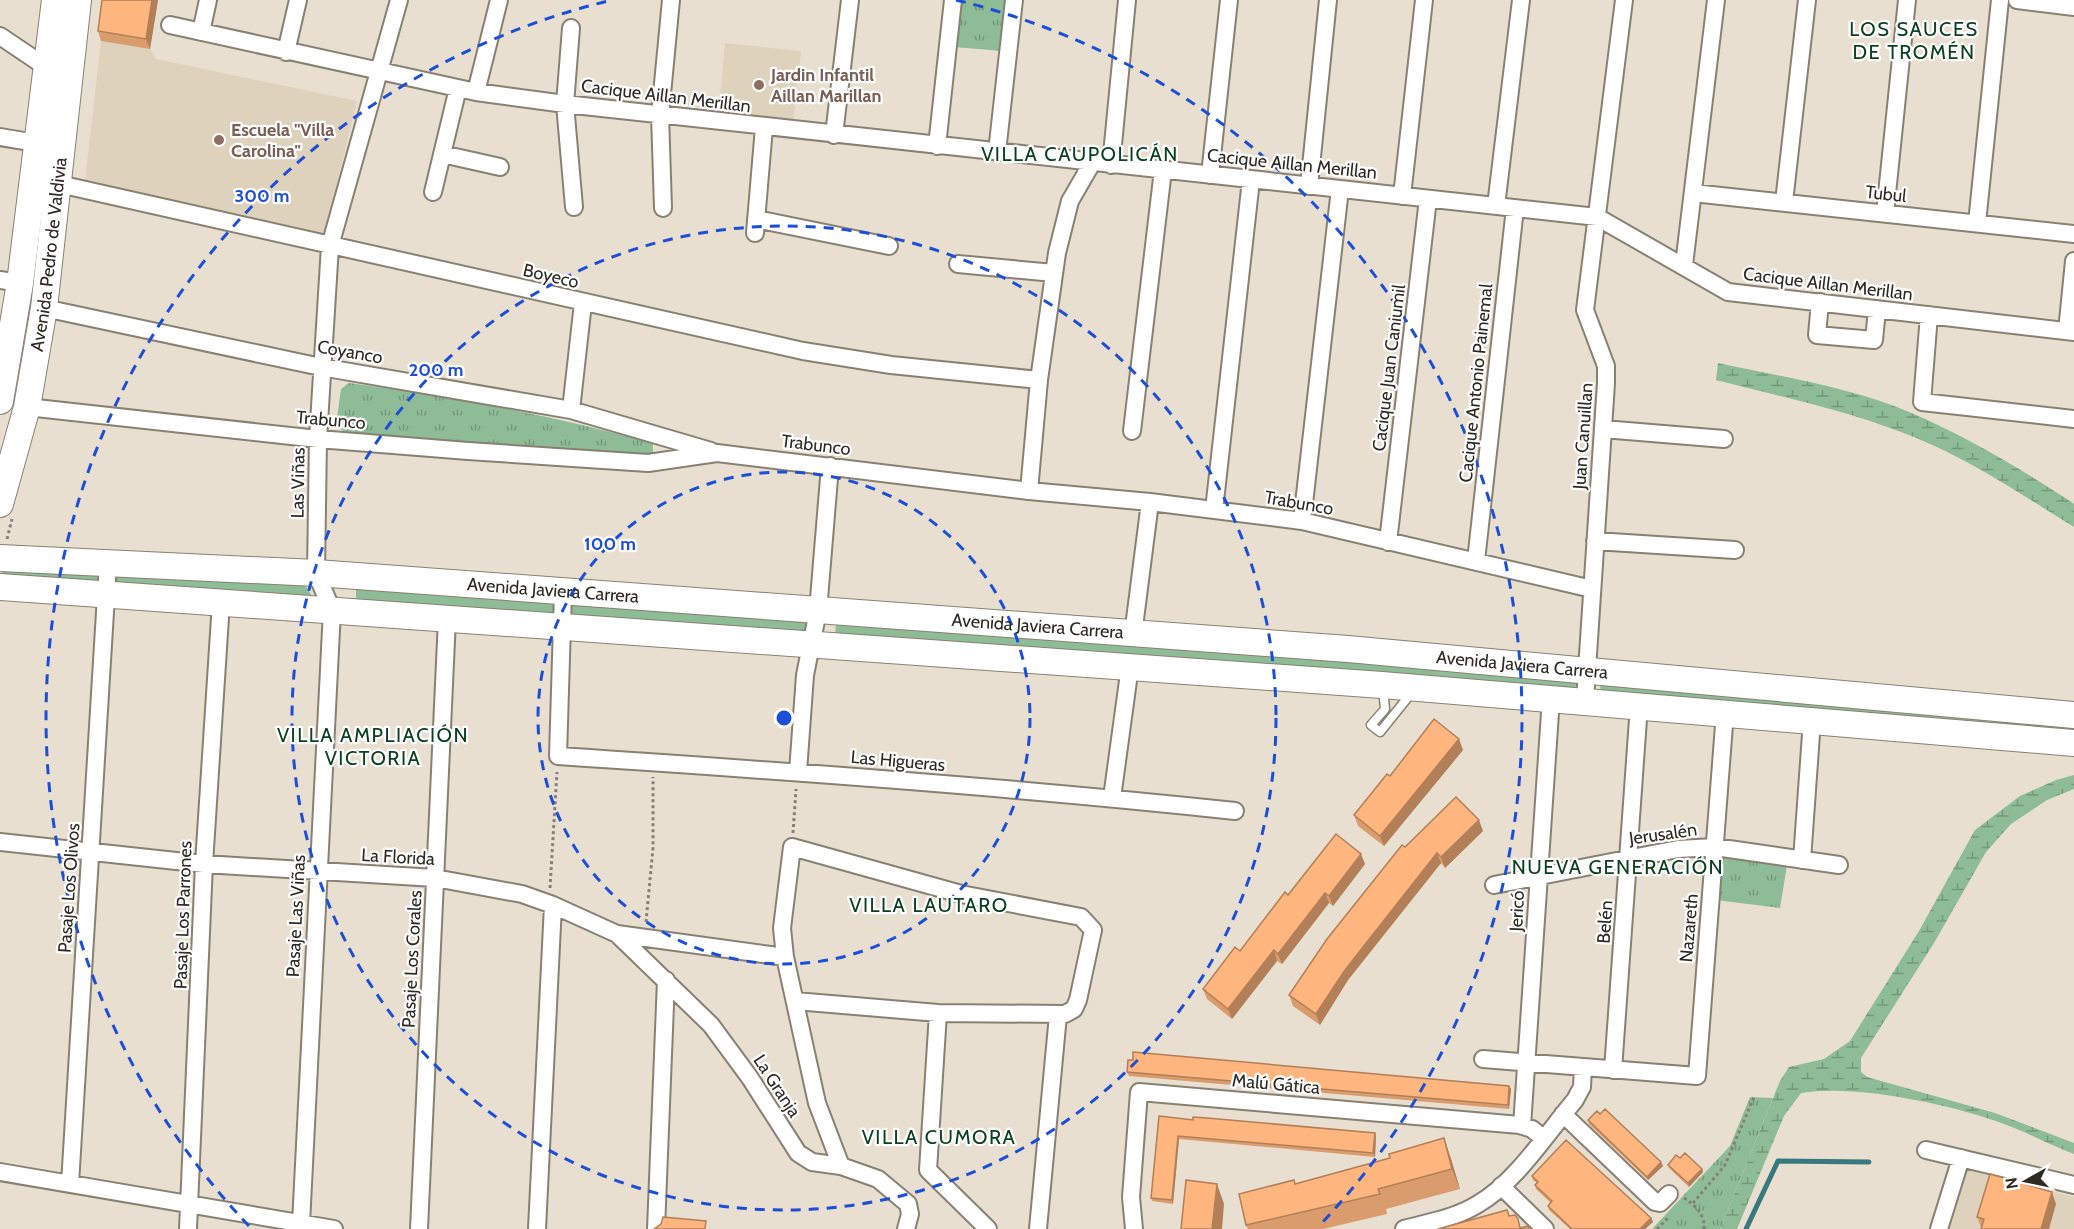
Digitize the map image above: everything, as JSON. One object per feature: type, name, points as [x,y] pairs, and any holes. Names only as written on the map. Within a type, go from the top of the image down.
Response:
[{"type":"main road","name":"Avenida Pedro de Valdivia","points":[[0,401],[10,281],[36,143],[55,0]]},
{"type":"main road","name":"Avenida Pedro de Valdivia","points":[[0,504],[27,407],[44,308],[78,0]]},
{"type":"main road","name":"Avenida Javiera Carrera","points":[[0,558],[316,573],[1348,650],[2074,715]]},
{"type":"main road","name":"Avenida Javiera Carrera","points":[[0,586],[562,627],[810,642],[1585,700],[2074,743]]},
{"type":"street","points":[[201,32],[208,0]]},
{"type":"street","points":[[286,52],[298,0]]},
{"type":"street","name":"Las Viñas","points":[[332,610],[316,573],[321,367],[330,246],[399,0]]},
{"type":"street","points":[[476,92],[499,0]]},
{"type":"street","points":[[663,208],[660,115],[671,0]]},
{"type":"street","points":[[834,135],[849,0]]},
{"type":"street","points":[[937,146],[952,0]]},
{"type":"street","points":[[997,152],[1014,0]]},
{"type":"street","points":[[1111,165],[1127,0]]},
{"type":"street","points":[[1210,175],[1229,0]]},
{"type":"street","points":[[1309,186],[1328,0]]},
{"type":"street","points":[[1402,196],[1424,0]]},
{"type":"street","points":[[1497,206],[1521,0]]},
{"type":"street","name":"Juan Canuillan","points":[[1585,700],[1606,366],[1585,310],[1624,0]]},
{"type":"street","points":[[1684,265],[1716,0]]},
{"type":"street","points":[[1784,202],[1807,0]]},
{"type":"street","points":[[1885,213],[1906,0]]},
{"type":"street","points":[[1977,223],[2000,0]]},
{"type":"street","points":[[2017,0],[2074,7]]},
{"type":"street","name":"Cacique Aillan Merillan","points":[[170,25],[476,92],[565,104],[1597,217],[1728,292],[2071,332]]},
{"type":"street","points":[[571,28],[565,104],[574,207]]},
{"type":"street","points":[[0,36],[46,67]]},
{"type":"street","points":[[433,192],[458,88]]},
{"type":"street","points":[[764,127],[756,226],[889,246]]},
{"type":"street","points":[[0,137],[36,143]]},
{"type":"street","points":[[442,154],[500,167]]},
{"type":"street","points":[[1029,491],[1039,380],[1054,273],[1070,201],[1092,163]]},
{"type":"street","points":[[1132,431],[1163,170]]},
{"type":"street","points":[[1214,510],[1251,180]]},
{"type":"street","name":"Boyeco","points":[[59,184],[803,351],[891,365],[1039,380]]},
{"type":"street","points":[[1302,521],[1340,189]]},
{"type":"street","name":"Tubul","points":[[1693,193],[2074,234]]},
{"type":"street","name":"Cacique Juan Caniumil","points":[[1388,542],[1428,199]]},
{"type":"street","name":"Cacique Antonio Painemal","points":[[1476,561],[1515,208]]},
{"type":"street","points":[[2071,332],[2074,261]]},
{"type":"street","points":[[958,264],[1054,273]]},
{"type":"street","points":[[1820,302],[1817,335],[1874,340],[1877,309]]},
{"type":"street","points":[[571,410],[583,303]]},
{"type":"street","name":"Coyanco","points":[[44,308],[321,367],[571,410],[717,453]]},
{"type":"street","points":[[1929,315],[1922,402],[2074,419]]},
{"type":"street","name":"Trabunco","points":[[27,407],[318,439],[648,463],[717,453],[1029,491],[1150,502],[1302,521],[1592,589]]},
{"type":"street","points":[[1603,429],[1724,438]]},
{"type":"street","points":[[798,772],[810,642],[818,611],[830,466]]},
{"type":"street","points":[[1133,635],[1150,502]]},
{"type":"street","points":[[1595,542],[1735,550]]},
{"type":"street","name":"Pasaje Los Olivos","points":[[70,1184],[108,563]]},
{"type":"street","points":[[558,756],[563,592]]},
{"type":"street","name":"Pasaje Los Parrones","points":[[188,1229],[191,1205],[204,864],[221,602]]},
{"type":"street","name":"Pasaje Las Viñas","points":[[301,1224],[332,610]]},
{"type":"street","name":"Pasaje Los Corales","points":[[419,1229],[447,619]]},
{"type":"street","points":[[1112,798],[1130,666]]},
{"type":"street","name":"Jericó","points":[[1522,1126],[1551,698]]},
{"type":"street","name":"Belén","points":[[1613,1070],[1639,705]]},
{"type":"street","name":"Nazareth","points":[[1613,1070],[1697,1076],[1725,712]]},
{"type":"street","points":[[1802,860],[1812,720]]},
{"type":"street","name":"Las Higueras","points":[[558,756],[798,772],[1112,798],[1235,811]]},
{"type":"street","name":"La Florida","points":[[0,842],[204,864],[318,873],[435,878],[486,886],[553,905],[617,934],[785,957]]},
{"type":"street","points":[[795,1001],[938,1012],[1058,1015],[1074,1009],[1081,989],[1093,935],[1090,924],[1081,917],[961,894],[792,847],[782,928],[785,957],[817,1103],[841,1166]]},
{"type":"street","name":"Jerusalén","points":[[1494,885],[1678,849],[1715,847],[1839,865]]},
{"type":"street","points":[[537,1229],[553,905]]},
{"type":"street","name":"La Granja","points":[[617,934],[711,1025],[750,1078],[798,1153],[812,1162],[841,1166],[878,1179],[904,1199],[910,1214],[906,1229]]},
{"type":"street","points":[[656,1229],[666,980]]},
{"type":"street","points":[[938,1012],[928,1170],[988,1229]]},
{"type":"street","points":[[1038,1229],[1058,1015]]},
{"type":"street","points":[[1483,1059],[1613,1070]]},
{"type":"street","points":[[1404,1229],[1456,1215],[1478,1204],[1501,1186],[1579,1094],[1583,1067]]},
{"type":"street","name":"Malú Gática","points":[[1134,1229],[1131,1197],[1139,1092],[1522,1126],[1543,1138]]},
{"type":"street","points":[[1563,1114],[1655,1202],[1660,1203],[1669,1194]]},
{"type":"street","points":[[1926,1150],[2074,1185]]},
{"type":"street","points":[[1939,1229],[1961,1158]]},
{"type":"street","points":[[0,1172],[334,1229]]},
{"type":"street","points":[[1501,1186],[1545,1229]]},
{"type":"lane","points":[[1382,685],[1385,709],[1371,725],[1380,732],[1415,688]]},
{"type":"path","points":[[553,905],[549,884],[558,756]]},
{"type":"path","points":[[643,938],[653,848],[653,763]]},
{"type":"path","points":[[792,847],[798,772]]},
{"type":"path","points":[[1692,1203],[1725,1165],[1754,1097]]},
{"type":"path","points":[[1669,1194],[1675,1190],[1692,1203],[1705,1221],[1704,1229]]},
{"type":"shaded area","name":"Escuela \"Villa Carolina\"","points":[[101,41],[150,49],[156,59],[357,101],[324,237],[85,180]]},
{"type":"shaded area","name":"Jardin Infantil Aillan Marillan","points":[[725,43],[801,51],[793,126],[718,118]]},
{"type":"shaded area","points":[[1962,1169],[2074,1197],[2074,1229],[1945,1229]]},
{"type":"green space","points":[[959,0],[1007,0],[1002,51],[954,47]]},
{"type":"green space","points":[[1718,363],[1840,389],[1930,421],[1992,453],[2070,501],[2074,504],[2074,527],[1976,467],[1914,437],[1841,412],[1716,380]]},
{"type":"green space","points":[[349,383],[464,401],[578,424],[653,443],[653,454],[348,435],[336,425],[341,389]]},
{"type":"green space","points":[[3,565],[303,582],[317,604],[2,582]]},
{"type":"green space","points":[[356,586],[554,604],[553,621],[356,604]]},
{"type":"green space","points":[[572,605],[806,620],[805,636],[570,621]]},
{"type":"green space","points":[[836,620],[1577,675],[1575,691],[835,638]]},
{"type":"green space","points":[[1600,683],[2074,723],[2074,736],[1601,694]]},
{"type":"green space","points":[[2074,775],[2074,789],[2047,800],[2011,824],[1986,852],[1934,943],[1861,1058],[1861,1072],[1867,1077],[1995,1113],[2074,1143],[2074,1154],[2003,1124],[1949,1107],[1871,1093],[1822,1091],[1801,1093],[1784,1116],[1737,1229],[1720,1229],[1780,1081],[1789,1067],[1824,1059],[1850,1041],[1919,931],[1975,830],[2020,796],[2056,780]]},
{"type":"green space","points":[[1724,855],[1787,865],[1780,908],[1716,900],[1720,857]]},
{"type":"green space","points":[[1750,1097],[1773,1098],[1720,1229],[1652,1229],[1730,1146]]},
{"type":"building","points":[[102,0],[152,0],[146,39],[98,31]]},
{"type":"building","points":[[1434,719],[1459,739],[1380,836],[1354,815],[1387,774],[1390,776]]},
{"type":"building","points":[[1456,797],[1479,820],[1441,857],[1437,853],[1345,970],[1316,1014],[1289,995],[1327,939],[1402,845],[1405,847]]},
{"type":"building","points":[[1336,834],[1361,854],[1329,896],[1325,893],[1278,954],[1274,950],[1228,1009],[1203,989],[1235,947],[1240,951],[1285,892],[1288,895]]},
{"type":"building","points":[[1133,1052],[1509,1086],[1508,1105],[1127,1072],[1128,1060],[1133,1060]]},
{"type":"building","points":[[1605,1109],[1661,1162],[1647,1177],[1588,1120],[1597,1111],[1600,1114]]},
{"type":"building","points":[[1159,1116],[1375,1133],[1373,1153],[1178,1136],[1172,1200],[1151,1198]]},
{"type":"building","points":[[1444,1138],[1452,1169],[1378,1189],[1380,1194],[1246,1225],[1239,1194],[1294,1180],[1295,1184],[1390,1158],[1389,1154]]},
{"type":"building","points":[[1566,1140],[1651,1218],[1640,1229],[1572,1229],[1548,1206],[1552,1201],[1535,1185],[1538,1182],[1532,1176]]},
{"type":"building","points":[[1685,1153],[1702,1169],[1688,1183],[1668,1165],[1676,1155],[1680,1158]]},
{"type":"building","points":[[1990,1174],[2052,1192],[2041,1229],[1981,1229],[1984,1219],[1977,1217]]},
{"type":"building","points":[[1186,1180],[1217,1184],[1212,1229],[1181,1229]]},
{"type":"building","points":[[1507,1210],[1509,1216],[1515,1215],[1518,1219],[1520,1228],[1528,1226],[1529,1229],[1438,1229]]},
{"type":"building","points":[[663,1217],[706,1221],[705,1229],[654,1229],[661,1224]]},
{"type":"waterway","points":[[1746,1229],[1778,1161],[1869,1162]]},
{"type":"place","name":"Jardin Infantil Aillan Marillan","points":[[759,85]]},
{"type":"place","name":"Escuela \"Villa Carolina\"","points":[[219,140]]},
{"type":"district","name":"LOS SAUCES DE TROMÉN","points":[[1914,40]]},
{"type":"district","name":"VILLA CAUPOLICÁN","points":[[1080,154]]},
{"type":"district","name":"VILLA AMPLIACIÓN VICTORIA","points":[[373,746]]},
{"type":"district","name":"NUEVA GENERACIÓN","points":[[1618,867]]},
{"type":"district","name":"VILLA LAUTARO","points":[[929,905]]},
{"type":"district","name":"VILLA CUMORA","points":[[939,1137]]}]
